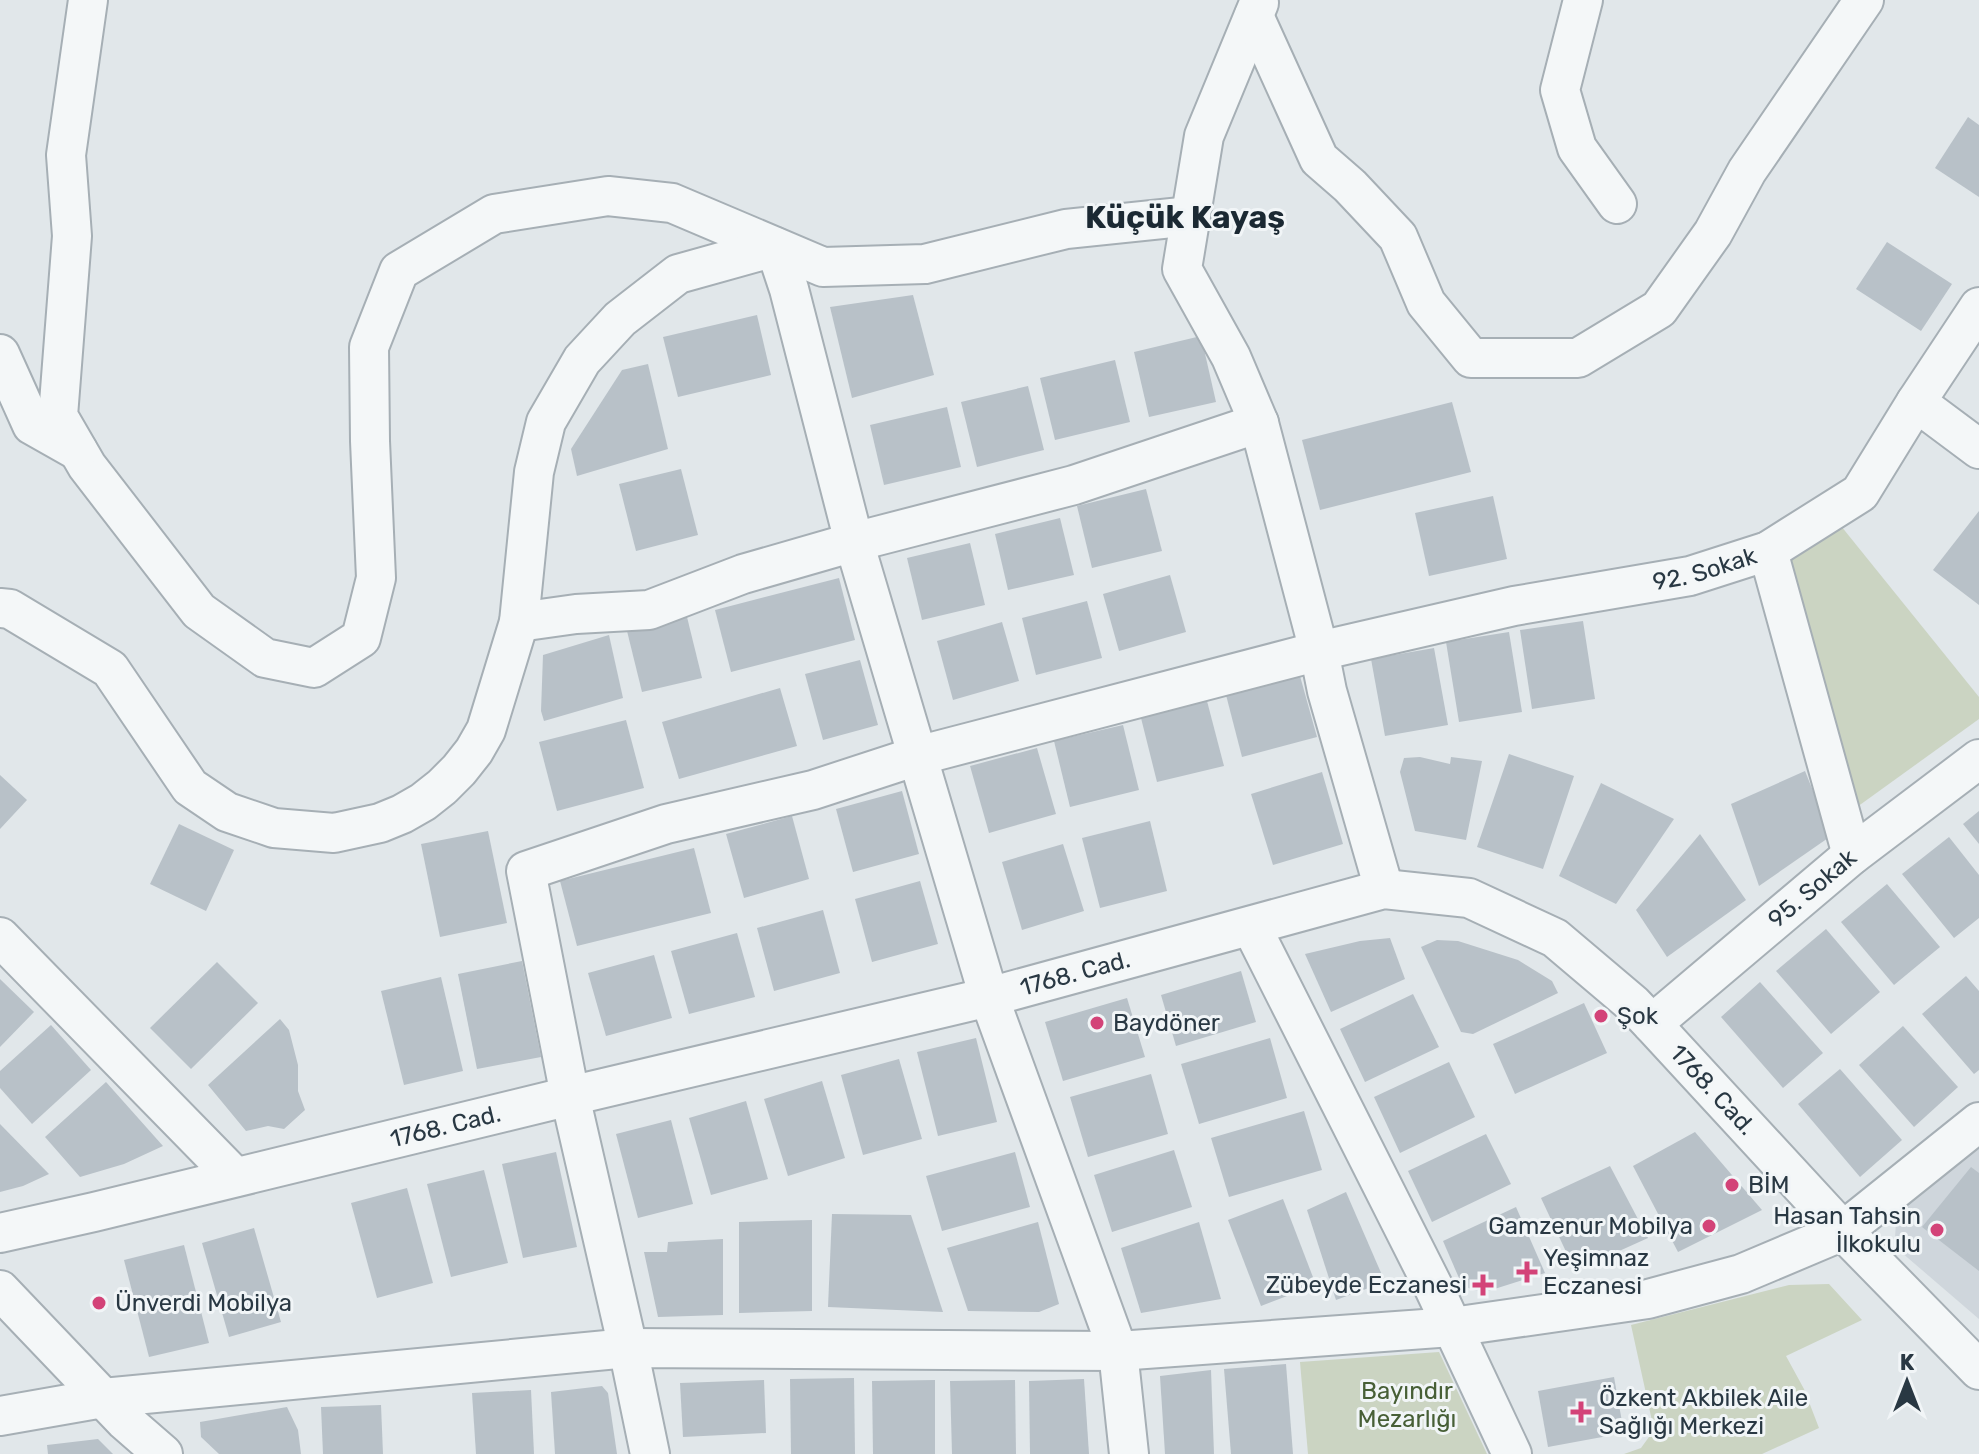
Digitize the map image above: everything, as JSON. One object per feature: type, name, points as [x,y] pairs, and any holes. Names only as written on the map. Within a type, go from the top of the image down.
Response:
[{"type":"street","points":[[88,0],[66,155],[72,236],[58,416],[87,466],[199,611],[265,658],[314,668],[361,638],[376,578],[369,347],[399,271],[494,214],[608,196],[672,203],[823,267],[925,264],[1066,229],[1191,216]]},
{"type":"street","points":[[1583,0],[1560,90],[1577,148],[1617,204]]},
{"type":"street","points":[[1257,8],[1319,159],[1350,186],[1398,237],[1426,303],[1471,358],[1578,358],[1659,309],[1713,233],[1747,171],[1864,0]]},
{"type":"street","points":[[1257,8],[1204,136],[1182,269],[1231,357],[1259,423],[1327,691],[1384,889]]},
{"type":"street","points":[[775,247],[789,289],[854,542],[989,997],[1118,1351],[1129,1454]]},
{"type":"street","points":[[0,608],[10,609],[110,669],[190,787],[227,812],[274,828],[334,833],[380,823],[402,814],[423,802],[459,770],[486,730],[519,622],[534,472],[546,422],[582,360],[620,319],[678,274],[775,247]]},
{"type":"street","name":"92. Sokak","points":[[570,1096],[526,871],[666,824],[813,790],[917,756],[1319,651],[1514,606],[1690,576],[1768,551],[1860,493],[1979,307]]},
{"type":"street","points":[[0,354],[32,425],[78,451]]},
{"type":"street","points":[[1916,402],[1979,449]]},
{"type":"street","points":[[519,622],[576,614],[649,610],[743,574],[1074,485],[1259,423]]},
{"type":"street","points":[[1768,551],[1852,855]]},
{"type":"street","name":"95. Sokak","points":[[1652,1024],[1852,855],[1979,759]]},
{"type":"street","name":"1768. Cad.","points":[[0,1233],[989,997],[1384,889],[1469,898],[1555,938],[1633,1004],[1843,1231],[1979,1370]]},
{"type":"street","points":[[1251,926],[1452,1327],[1512,1454]]},
{"type":"street","points":[[0,937],[235,1177]]},
{"type":"street","points":[[570,1096],[650,1454]]},
{"type":"street","points":[[0,1416],[103,1398],[628,1348],[1118,1351],[1452,1327],[1648,1299],[1741,1274],[1843,1231],[1979,1122]]},
{"type":"street","points":[[0,1290],[125,1421],[163,1454]]},
{"type":"shaded area","name":"Hasan Tahsin İlkokulu","points":[[1979,1140],[1979,1319],[1901,1252],[1895,1237],[1896,1223],[1911,1196]]},
{"type":"green space","points":[[1841,526],[1979,697],[1979,719],[1857,807],[1786,557]]},
{"type":"green space","points":[[1829,1284],[1862,1320],[1786,1356],[1804,1389],[1819,1428],[1762,1454],[1624,1454],[1641,1448],[1654,1430],[1631,1325],[1789,1285]]},
{"type":"green space","name":"Bayındır Mezarlığı","points":[[1439,1352],[1487,1454],[1308,1454],[1300,1362]]},
{"type":"building","points":[[1968,117],[1979,125],[1979,197],[1935,168]]},
{"type":"building","points":[[1887,242],[1952,284],[1921,331],[1856,289]]},
{"type":"building","points":[[913,295],[934,375],[852,398],[830,307]]},
{"type":"building","points":[[757,315],[771,375],[678,397],[663,337]]},
{"type":"building","points":[[1201,336],[1216,402],[1149,417],[1134,352]]},
{"type":"building","points":[[1115,360],[1130,422],[1055,440],[1040,378]]},
{"type":"building","points":[[648,364],[668,449],[577,476],[571,449],[622,370]]},
{"type":"building","points":[[1028,386],[1044,450],[977,467],[961,402]]},
{"type":"building","points":[[1452,402],[1471,472],[1320,510],[1302,440]]},
{"type":"building","points":[[947,407],[961,467],[884,485],[870,425]]},
{"type":"building","points":[[681,469],[698,535],[636,551],[619,484]]},
{"type":"building","points":[[1146,489],[1162,551],[1092,568],[1077,506]]},
{"type":"building","points":[[1493,496],[1507,559],[1429,576],[1415,513]]},
{"type":"building","points":[[1979,511],[1979,605],[1933,570]]},
{"type":"building","points":[[1060,518],[1074,575],[1008,590],[995,534]]},
{"type":"building","points":[[970,543],[985,605],[922,620],[907,558]]},
{"type":"building","points":[[1170,575],[1186,632],[1119,651],[1103,594]]},
{"type":"building","points":[[839,578],[855,640],[731,672],[715,610]]},
{"type":"building","points":[[1087,601],[1102,658],[1036,675],[1022,618]]},
{"type":"building","points":[[687,617],[702,678],[642,692],[627,631]]},
{"type":"building","points":[[1583,621],[1595,699],[1532,709],[1520,630]]},
{"type":"building","points":[[1002,622],[1019,681],[953,700],[937,641]]},
{"type":"building","points":[[1509,632],[1522,712],[1459,722],[1446,642]]},
{"type":"building","points":[[609,635],[623,698],[544,721],[541,711],[543,655]]},
{"type":"building","points":[[1434,648],[1448,725],[1385,736],[1371,659]]},
{"type":"building","points":[[860,660],[878,725],[823,740],[805,674]]},
{"type":"building","points":[[1300,676],[1317,737],[1242,757],[1226,695]]},
{"type":"building","points":[[780,688],[797,746],[679,779],[662,722]]},
{"type":"building","points":[[1207,701],[1224,766],[1157,782],[1141,718]]},
{"type":"building","points":[[626,720],[644,788],[557,811],[539,742]]},
{"type":"building","points":[[1123,725],[1139,790],[1070,807],[1054,741]]},
{"type":"building","points":[[1037,748],[1056,814],[989,833],[970,766]]},
{"type":"building","points":[[1509,754],[1574,776],[1543,869],[1477,847]]},
{"type":"building","points":[[1420,757],[1450,764],[1451,757],[1482,761],[1466,840],[1415,831],[1400,772],[1404,758]]},
{"type":"building","points":[[1805,771],[1831,836],[1759,886],[1731,804]]},
{"type":"building","points":[[1322,772],[1343,844],[1273,865],[1251,794]]},
{"type":"building","points":[[0,775],[27,800],[0,829]]},
{"type":"building","points":[[1601,783],[1674,819],[1616,904],[1559,876]]},
{"type":"building","points":[[902,791],[919,854],[853,872],[836,809]]},
{"type":"building","points":[[1979,811],[1979,844],[1963,824]]},
{"type":"building","points":[[792,816],[809,879],[744,898],[726,834]]},
{"type":"building","points":[[1150,821],[1167,891],[1100,908],[1082,838]]},
{"type":"building","points":[[179,824],[234,850],[206,911],[150,884]]},
{"type":"building","points":[[488,831],[507,923],[440,937],[421,844]]},
{"type":"building","points":[[1700,834],[1746,900],[1667,957],[1636,910]]},
{"type":"building","points":[[1949,837],[1979,875],[1979,918],[1954,938],[1902,874]]},
{"type":"building","points":[[1063,844],[1084,911],[1022,930],[1002,862]]},
{"type":"building","points":[[694,848],[711,913],[577,946],[560,881]]},
{"type":"building","points":[[920,881],[938,944],[872,962],[855,899]]},
{"type":"building","points":[[1887,884],[1940,947],[1894,985],[1841,922]]},
{"type":"building","points":[[823,910],[840,973],[774,991],[757,928]]},
{"type":"building","points":[[1826,929],[1880,992],[1831,1034],[1776,971]]},
{"type":"building","points":[[737,933],[755,997],[689,1014],[671,951]]},
{"type":"building","points":[[1390,938],[1405,979],[1331,1012],[1305,954],[1360,941]]},
{"type":"building","points":[[1437,940],[1458,941],[1518,960],[1552,981],[1558,993],[1473,1034],[1461,1032],[1421,947]]},
{"type":"building","points":[[654,955],[672,1018],[606,1036],[588,973]]},
{"type":"building","points":[[522,961],[541,1057],[477,1069],[458,974]]},
{"type":"building","points":[[217,962],[258,1003],[191,1069],[150,1028]]},
{"type":"building","points":[[1241,971],[1256,1022],[1176,1046],[1161,995]]},
{"type":"building","points":[[1966,976],[1979,991],[1979,1070],[1974,1074],[1922,1014]]},
{"type":"building","points":[[441,977],[463,1071],[404,1085],[381,991]]},
{"type":"building","points":[[0,979],[34,1012],[0,1047]]},
{"type":"building","points":[[1760,982],[1823,1053],[1783,1088],[1721,1017]]},
{"type":"building","points":[[1413,994],[1439,1047],[1365,1082],[1340,1029]]},
{"type":"building","points":[[1127,998],[1145,1057],[1063,1081],[1045,1022]]},
{"type":"building","points":[[1584,1003],[1607,1053],[1515,1094],[1493,1044]]},
{"type":"building","points":[[280,1019],[289,1030],[298,1065],[298,1091],[305,1110],[284,1129],[268,1126],[246,1131],[208,1085]]},
{"type":"building","points":[[51,1025],[91,1070],[32,1124],[0,1088],[0,1071]]},
{"type":"building","points":[[1903,1026],[1958,1087],[1914,1127],[1859,1065]]},
{"type":"building","points":[[976,1038],[997,1122],[938,1136],[917,1052]]},
{"type":"building","points":[[1270,1038],[1287,1098],[1199,1124],[1181,1064]]},
{"type":"building","points":[[899,1059],[922,1139],[863,1155],[841,1075]]},
{"type":"building","points":[[1449,1062],[1475,1117],[1400,1153],[1374,1097]]},
{"type":"building","points":[[1840,1069],[1902,1140],[1860,1177],[1798,1104]]},
{"type":"building","points":[[1151,1074],[1168,1134],[1088,1157],[1070,1097]]},
{"type":"building","points":[[822,1081],[845,1158],[788,1176],[764,1099]]},
{"type":"building","points":[[106,1082],[163,1146],[124,1164],[80,1177],[45,1137]]},
{"type":"building","points":[[746,1101],[768,1179],[711,1195],[689,1118]]},
{"type":"building","points":[[1304,1111],[1322,1170],[1229,1197],[1211,1138]]},
{"type":"building","points":[[671,1120],[693,1204],[638,1218],[616,1134]]},
{"type":"building","points":[[0,1124],[49,1174],[0,1192]]},
{"type":"building","points":[[1695,1132],[1762,1210],[1678,1252],[1633,1166]]},
{"type":"building","points":[[1486,1134],[1511,1184],[1432,1222],[1408,1171]]},
{"type":"building","points":[[1174,1150],[1192,1207],[1112,1232],[1094,1175]]},
{"type":"building","points":[[556,1152],[577,1247],[523,1258],[502,1164]]},
{"type":"building","points":[[1015,1152],[1030,1207],[942,1231],[926,1176]]},
{"type":"building","points":[[1610,1166],[1648,1238],[1575,1271],[1541,1198]]},
{"type":"building","points":[[1971,1167],[1979,1173],[1979,1271],[1922,1227]]},
{"type":"building","points":[[484,1170],[508,1263],[451,1277],[427,1184]]},
{"type":"building","points":[[407,1188],[433,1283],[377,1298],[351,1203]]},
{"type":"building","points":[[1346,1192],[1385,1282],[1336,1300],[1307,1210]]},
{"type":"building","points":[[1283,1199],[1316,1285],[1261,1306],[1228,1220]]},
{"type":"building","points":[[1516,1207],[1545,1273],[1485,1292],[1462,1285],[1443,1241]]},
{"type":"building","points":[[832,1214],[911,1215],[943,1312],[828,1307]]},
{"type":"building","points":[[812,1220],[812,1311],[739,1313],[739,1222]]},
{"type":"building","points":[[1038,1222],[1059,1304],[1039,1312],[968,1311],[947,1248]]},
{"type":"building","points":[[1199,1222],[1221,1299],[1141,1313],[1121,1248]]},
{"type":"building","points":[[254,1228],[281,1322],[229,1337],[202,1243]]},
{"type":"building","points":[[723,1239],[723,1315],[658,1317],[644,1252],[667,1252],[668,1242]]},
{"type":"building","points":[[184,1245],[209,1343],[149,1357],[124,1260]]},
{"type":"building","points":[[1286,1364],[1293,1454],[1231,1454],[1224,1369]]},
{"type":"building","points":[[1211,1370],[1214,1454],[1165,1454],[1160,1376]]},
{"type":"building","name":"Özkent Akbilek Aile Sağlığı Merkezi","points":[[1614,1377],[1624,1433],[1548,1447],[1538,1391]]},
{"type":"building","points":[[854,1378],[855,1454],[791,1454],[790,1379]]},
{"type":"building","points":[[1084,1379],[1089,1454],[1030,1454],[1029,1381]]},
{"type":"building","points":[[764,1380],[766,1433],[683,1437],[680,1383]]},
{"type":"building","points":[[935,1380],[935,1454],[873,1454],[872,1381]]},
{"type":"building","points":[[1015,1380],[1016,1454],[952,1454],[950,1381]]},
{"type":"building","points":[[602,1386],[608,1393],[617,1454],[555,1454],[551,1392]]},
{"type":"building","points":[[531,1390],[534,1454],[476,1454],[472,1393]]},
{"type":"building","points":[[381,1405],[383,1454],[323,1454],[321,1407]]},
{"type":"building","points":[[287,1407],[298,1430],[301,1454],[219,1454],[201,1437],[200,1422]]},
{"type":"building","points":[[98,1439],[113,1454],[48,1454],[47,1445]]},
{"type":"place","name":"Şok","points":[[1601,1016]]},
{"type":"place","name":"Baydöner","points":[[1097,1023]]},
{"type":"place","name":"BİM","points":[[1732,1185]]},
{"type":"place","name":"Gamzenur Mobilya","points":[[1709,1226]]},
{"type":"place","name":"Hasan Tahsin İlkokulu","points":[[1937,1230]]},
{"type":"place","name":"Yeşimnaz Eczanesi","points":[[1527,1272]]},
{"type":"place","name":"Zübeyde Eczanesi","points":[[1483,1285]]},
{"type":"place","name":"Ünverdi Mobilya","points":[[99,1303]]},
{"type":"place","name":"Özkent Akbilek Aile Sağlığı Merkezi","points":[[1581,1412]]},
{"type":"district","name":"Küçük Kayaş","points":[[1185,217]]}]
